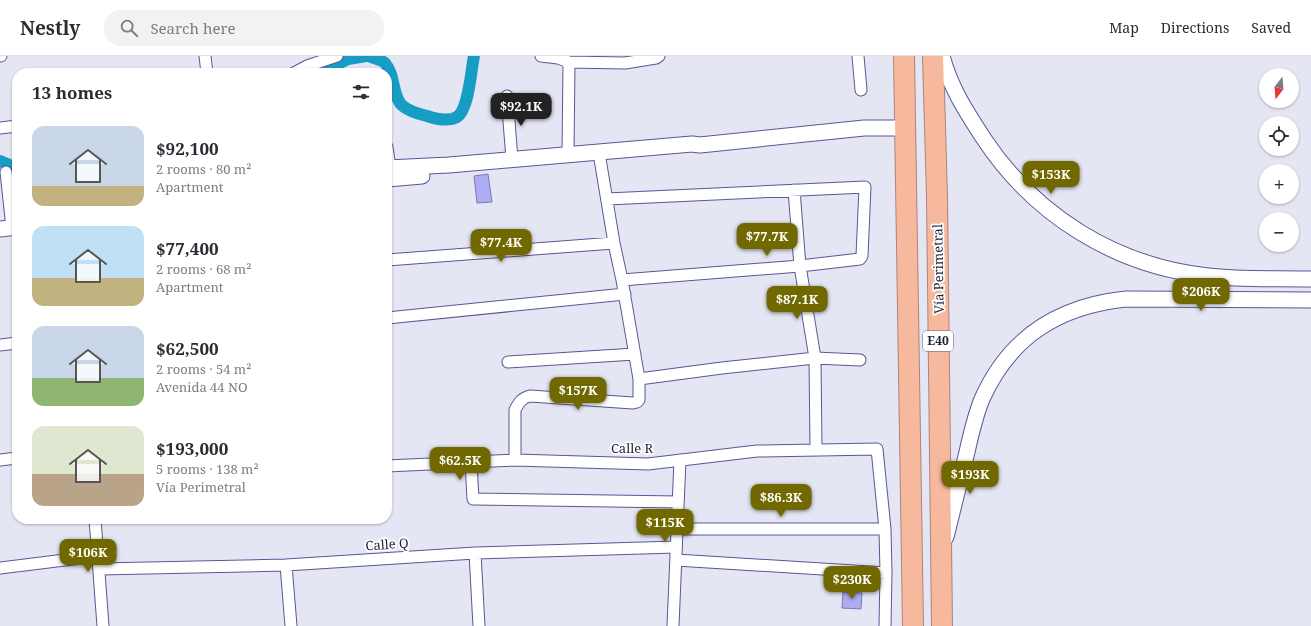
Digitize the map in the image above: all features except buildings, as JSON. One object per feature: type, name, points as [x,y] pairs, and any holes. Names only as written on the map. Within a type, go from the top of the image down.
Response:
[{"type":"highway","name":"E40","points":[[904,56],[913,624]]},
{"type":"highway","name":"Vía Perimetral","points":[[933,56],[937,197],[940,560],[942,626]]},
{"type":"street","points":[[204,56],[206,68]]},
{"type":"street","points":[[303,68],[337,56]]},
{"type":"street","points":[[541,56],[558,58],[569,62],[625,63],[656,58],[659,56]]},
{"type":"street","points":[[858,56],[861,90]]},
{"type":"street","points":[[942,56],[946,70],[960,102],[994,154],[1012,176],[1042,205],[1076,231],[1101,245],[1126,256],[1181,272],[1209,276],[1311,279]]},
{"type":"street","points":[[568,154],[569,62]]},
{"type":"street","points":[[507,96],[512,159]]},
{"type":"street","points":[[0,128],[12,127]]},
{"type":"street","points":[[449,169],[512,159],[692,144],[700,145],[864,128],[906,128]]},
{"type":"street","points":[[392,171],[449,169],[600,159],[692,150],[700,145]]},
{"type":"street","points":[[515,460],[516,410],[518,403],[523,398],[530,396],[633,403],[639,400],[639,379],[635,354],[600,159]]},
{"type":"street","points":[[6,172],[10,228]]},
{"type":"street","points":[[607,199],[865,187],[862,256],[860,259],[800,266],[622,280]]},
{"type":"street","points":[[794,190],[800,266],[815,358],[816,449]]},
{"type":"street","points":[[392,260],[614,243]]},
{"type":"street","points":[[392,317],[625,294]]},
{"type":"street","points":[[940,560],[974,423],[982,401],[1000,367],[1021,343],[1039,328],[1059,316],[1080,308],[1103,302],[1126,299],[1311,300]]},
{"type":"street","points":[[0,345],[12,344]]},
{"type":"street","points":[[508,362],[635,354]]},
{"type":"street","points":[[639,379],[815,358],[860,360]]},
{"type":"street","name":"Calle R","points":[[392,466],[515,460],[648,464],[757,451],[877,449],[885,529]]},
{"type":"street","points":[[0,460],[12,459]]},
{"type":"street","points":[[673,626],[680,460]]},
{"type":"street","points":[[471,463],[473,499],[678,502]]},
{"type":"street","points":[[95,524],[97,556],[100,569],[103,626]]},
{"type":"street","points":[[677,529],[885,529],[885,626]]},
{"type":"street","name":"Calle Q","points":[[100,569],[286,565],[475,553],[676,547]]},
{"type":"street","points":[[475,553],[479,626]]},
{"type":"street","points":[[0,568],[97,556]]},
{"type":"street","points":[[676,560],[886,573]]},
{"type":"street","points":[[286,565],[292,626]]},
{"type":"waterway","points":[[331,68],[348,59],[366,56]]},
{"type":"waterway","points":[[368,56],[380,60],[385,63],[388,68]]},
{"type":"waterway","points":[[392,80],[397,98],[400,103],[409,110],[442,120],[453,119],[461,113],[467,98],[474,56]]},
{"type":"waterway","points":[[0,161],[12,166]]}]
